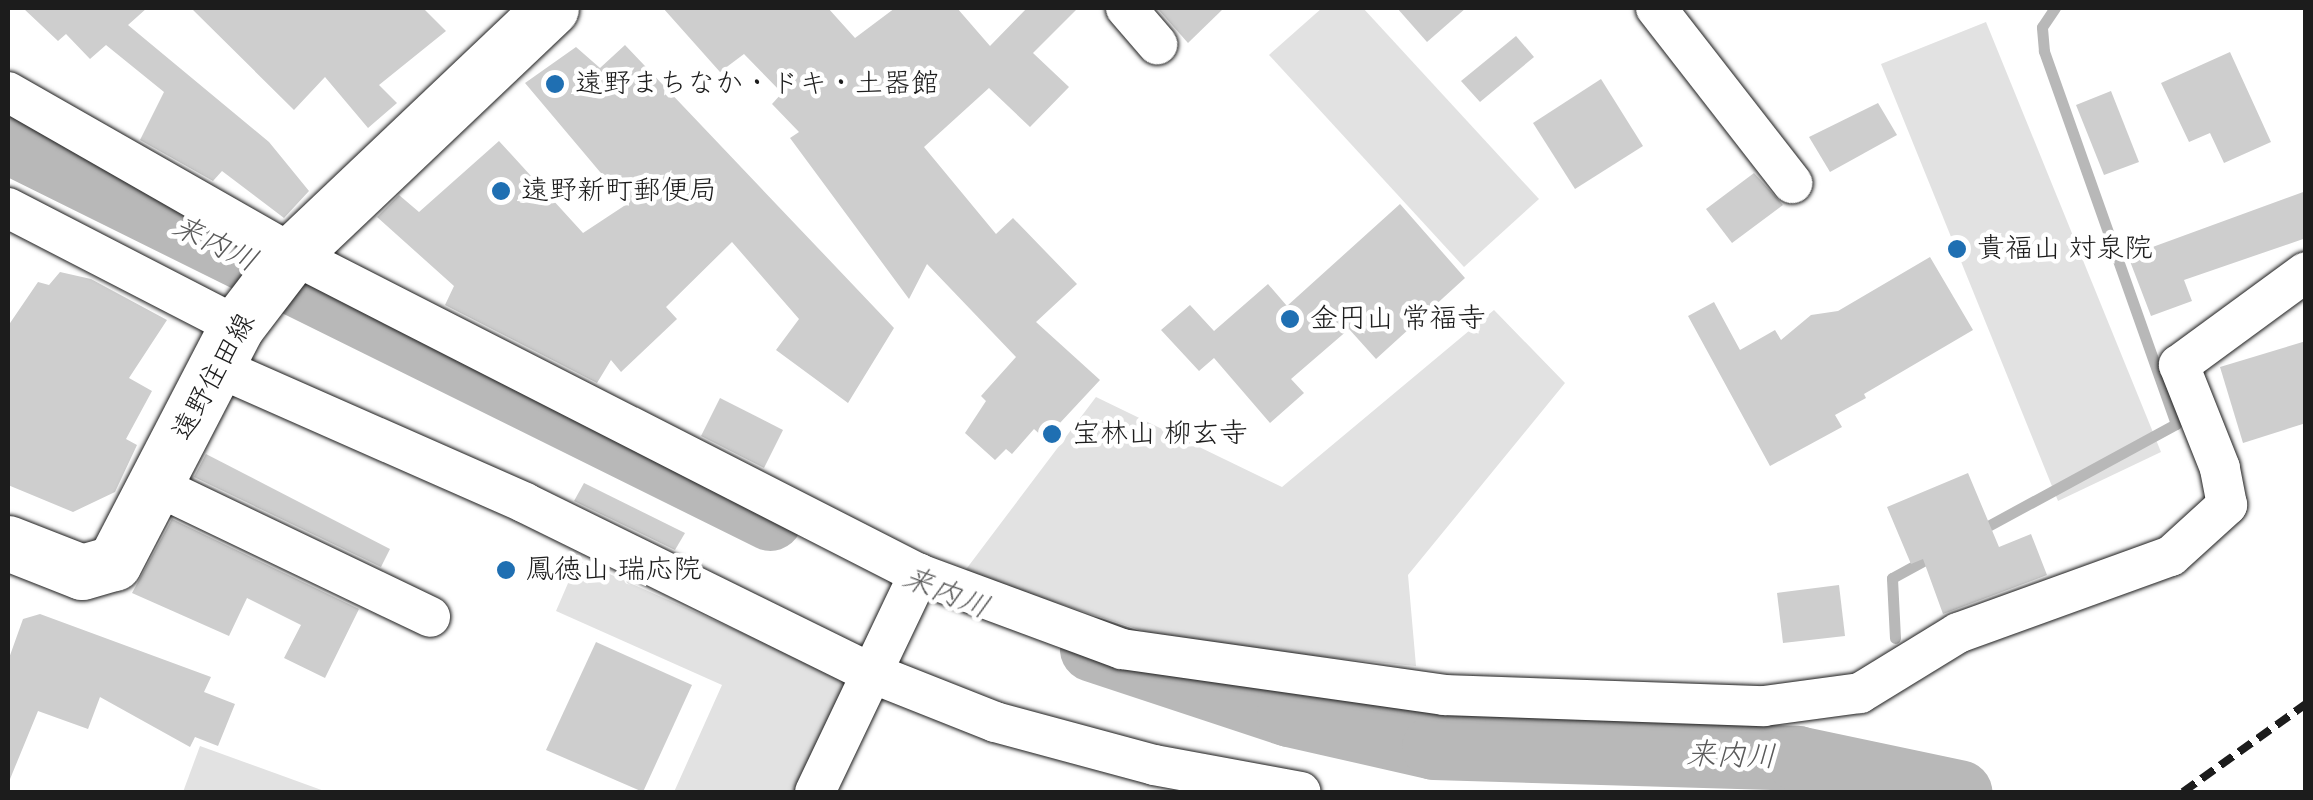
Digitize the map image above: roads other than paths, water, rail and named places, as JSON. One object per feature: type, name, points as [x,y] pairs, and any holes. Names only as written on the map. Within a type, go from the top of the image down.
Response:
[{"type":"main road","name":"遠野住田線","points":[[11,555],[82,572],[114,563],[234,334],[292,254],[552,8]]},
{"type":"street","points":[[1126,8],[1157,44]]},
{"type":"street","points":[[1656,8],[1792,183]]},
{"type":"street","points":[[8,92],[292,254],[919,574],[1122,649],[1444,696],[1764,706],[1860,693],[1958,633],[2172,556],[2227,505],[2220,468],[2179,365],[2306,272]]},
{"type":"street","points":[[8,208],[526,503],[868,672],[995,722],[1154,765],[1300,792]]},
{"type":"street","points":[[155,485],[430,616]]},
{"type":"street","points":[[815,792],[868,672],[919,574]]},
{"type":"waterway","points":[[1977,532],[2176,424],[2044,51],[2042,27],[2055,8]]},
{"type":"waterway","name":"来内川","points":[[8,141],[770,518]]},
{"type":"waterway","points":[[1895,638],[1892,578],[1934,555]]},
{"type":"waterway","name":"来内川","points":[[1092,649],[1289,714],[1434,747],[1797,758],[1959,792]]},
{"type":"railway","points":[[2183,792],[2306,704]]},
{"type":"place","name":"遠野まちなか・ドキ・土器館","points":[[555,84]]},
{"type":"place","name":"遠野新町郵便局","points":[[501,191]]},
{"type":"place","name":"貴福山 対泉院","points":[[1957,249]]},
{"type":"place","name":"金円山 常福寺","points":[[1290,319]]},
{"type":"place","name":"宝林山 柳玄寺","points":[[1052,434]]},
{"type":"place","name":"鳳徳山 瑞応院","points":[[506,570]]}]
